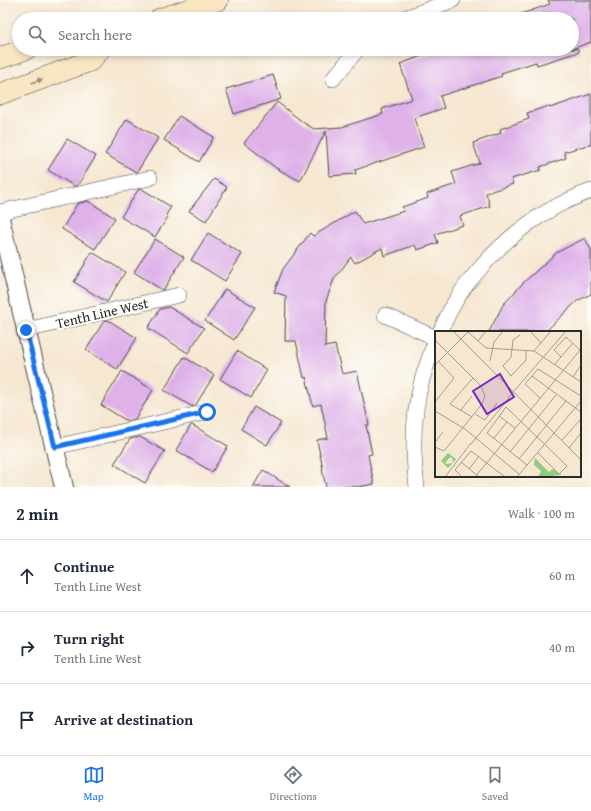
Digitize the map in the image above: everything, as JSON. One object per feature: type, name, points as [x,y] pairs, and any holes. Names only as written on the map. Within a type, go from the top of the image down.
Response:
[{"type":"main road","points":[[181,12],[218,0]]},
{"type":"main road","points":[[0,58],[12,54]]},
{"type":"main road","points":[[0,94],[90,61],[94,56]]},
{"type":"street","points":[[421,12],[453,0]]},
{"type":"street","points":[[333,79],[352,56]]},
{"type":"street","points":[[0,212],[150,178]]},
{"type":"street","points":[[440,331],[455,301],[468,283],[488,259],[503,245],[534,220],[569,200],[591,191]]},
{"type":"street","points":[[0,218],[64,487]]},
{"type":"street","name":"Tenth Line West","points":[[26,330],[179,295]]},
{"type":"street","points":[[385,316],[435,339]]},
{"type":"street","points":[[418,487],[413,452],[414,426],[422,380],[435,342]]},
{"type":"street","points":[[55,447],[207,412]]},
{"type":"building","points":[[548,0],[591,0],[591,42],[579,46],[579,12],[527,12],[550,4]]},
{"type":"building","points":[[422,56],[566,56],[537,65],[536,62],[501,73],[502,76],[440,96],[444,108],[414,118],[424,147],[355,170],[356,174],[329,176],[326,131],[300,181],[276,168],[244,143],[277,102],[314,129],[342,127],[383,114],[382,109],[412,99],[400,64]]},
{"type":"building","points":[[273,75],[281,99],[234,114],[226,89]]},
{"type":"building","points":[[591,94],[591,144],[564,152],[566,158],[540,167],[541,170],[511,179],[513,184],[486,193],[490,206],[460,216],[463,225],[435,234],[438,243],[417,250],[415,245],[384,256],[382,248],[355,263],[351,257],[334,279],[326,301],[325,347],[335,345],[342,374],[357,371],[369,425],[366,425],[372,454],[368,455],[374,484],[358,487],[326,487],[317,440],[328,438],[321,404],[313,406],[306,377],[304,378],[296,341],[285,341],[286,296],[274,292],[283,269],[310,233],[313,236],[355,211],[363,224],[404,211],[402,207],[428,198],[427,194],[456,184],[452,172],[480,163],[473,143],[501,133],[500,129],[529,119],[527,113],[549,106],[550,108]]},
{"type":"building","points":[[179,116],[214,137],[199,162],[164,140]]},
{"type":"building","points":[[127,119],[158,138],[137,172],[105,154]]},
{"type":"building","points":[[67,139],[96,156],[78,185],[74,186],[48,170]]},
{"type":"building","points":[[214,179],[227,187],[206,221],[189,211]]},
{"type":"building","points":[[142,189],[171,207],[166,215],[168,217],[155,237],[121,217],[138,190]]},
{"type":"building","points":[[88,201],[115,218],[95,249],[62,229],[77,204]]},
{"type":"building","points":[[208,233],[242,254],[225,281],[191,260]]},
{"type":"building","points":[[585,238],[591,250],[591,294],[577,301],[546,331],[490,331],[504,303],[523,283],[556,253]]},
{"type":"building","points":[[155,239],[184,257],[162,290],[134,272]]},
{"type":"building","points":[[92,252],[125,272],[107,302],[74,282]]},
{"type":"building","points":[[225,289],[255,307],[234,340],[205,321]]},
{"type":"building","points":[[169,307],[204,328],[188,353],[148,328],[160,309]]},
{"type":"building","points":[[108,320],[137,338],[117,369],[86,350],[104,321]]},
{"type":"building","points":[[237,351],[267,370],[251,398],[220,379]]},
{"type":"building","points":[[184,357],[214,375],[195,406],[191,406],[164,390]]},
{"type":"building","points":[[122,371],[153,390],[135,419],[127,421],[101,405]]},
{"type":"building","points":[[254,407],[281,423],[267,445],[241,429]]},
{"type":"building","points":[[191,425],[228,446],[212,472],[176,450]]},
{"type":"building","points":[[140,437],[165,451],[145,483],[114,464],[130,439]]},
{"type":"building","points":[[263,470],[290,487],[253,487]]},
{"type":"route","points":[[26,330],[55,447],[207,412]]}]
